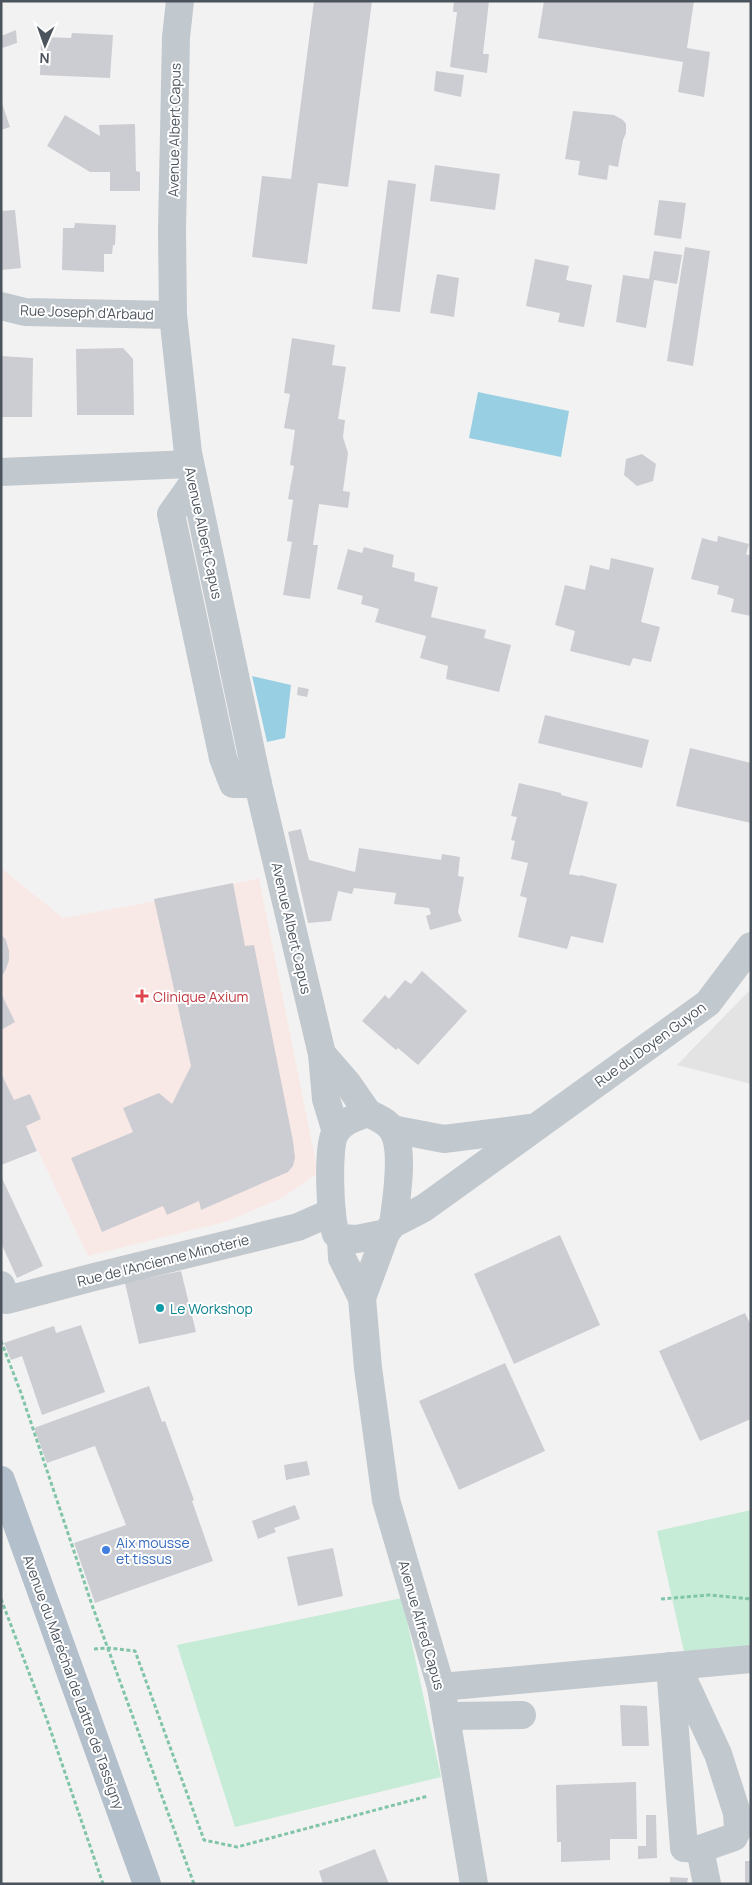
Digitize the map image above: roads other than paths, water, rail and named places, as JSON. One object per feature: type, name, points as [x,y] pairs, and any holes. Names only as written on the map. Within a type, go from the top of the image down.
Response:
[{"type":"main road","name":"Avenue du Maréchal de Lattre de Tassigny","points":[[1,1480],[147,1884]]},
{"type":"street","name":"Avenue Albert Capus","points":[[180,1],[175,56],[172,230],[173,315],[191,473],[258,784],[322,1054],[326,1098],[336,1132]]},
{"type":"street","name":"Rue Joseph d'Arbaud","points":[[1,306],[25,312],[173,315]]},
{"type":"street","points":[[1,472],[191,473]]},
{"type":"street","name":"Rue du Doyen Guyon","points":[[341,1238],[357,1239],[389,1229],[424,1208],[708,1003],[751,946]]},
{"type":"street","name":"Avenue Albert Capus","points":[[322,1054],[348,1084],[368,1113]]},
{"type":"street","points":[[368,1113],[381,1119],[392,1129],[399,1160],[389,1229],[362,1298],[342,1258],[341,1238],[334,1228],[330,1192],[333,1142],[336,1132],[348,1120],[368,1113]]},
{"type":"street","name":"Rue du Doyen Guyon","points":[[392,1129],[444,1139],[534,1127]]},
{"type":"street","name":"Rue de l'Ancienne Minoterie","points":[[1,1285],[7,1300],[94,1276],[298,1227],[332,1212]]},
{"type":"street","name":"Avenue Alfred Capus","points":[[362,1298],[368,1368],[386,1500],[441,1687],[474,1884]]},
{"type":"street","points":[[441,1687],[751,1659]]},
{"type":"street","points":[[673,1666],[718,1754],[737,1813],[738,1828],[734,1837],[700,1849],[684,1848],[673,1666]]},
{"type":"street","points":[[446,1716],[522,1715]]},
{"type":"street","points":[[700,1849],[707,1884]]},
{"type":"water","points":[[478,392],[569,411],[561,457],[469,438]]},
{"type":"water","points":[[252,676],[291,685],[285,738],[267,742]]},
{"type":"place","name":"Clinique Axium","points":[[142,996]]},
{"type":"place","name":"Le Workshop","points":[[160,1308]]},
{"type":"place","name":"Aix mousse et tissus","points":[[106,1550]]}]
